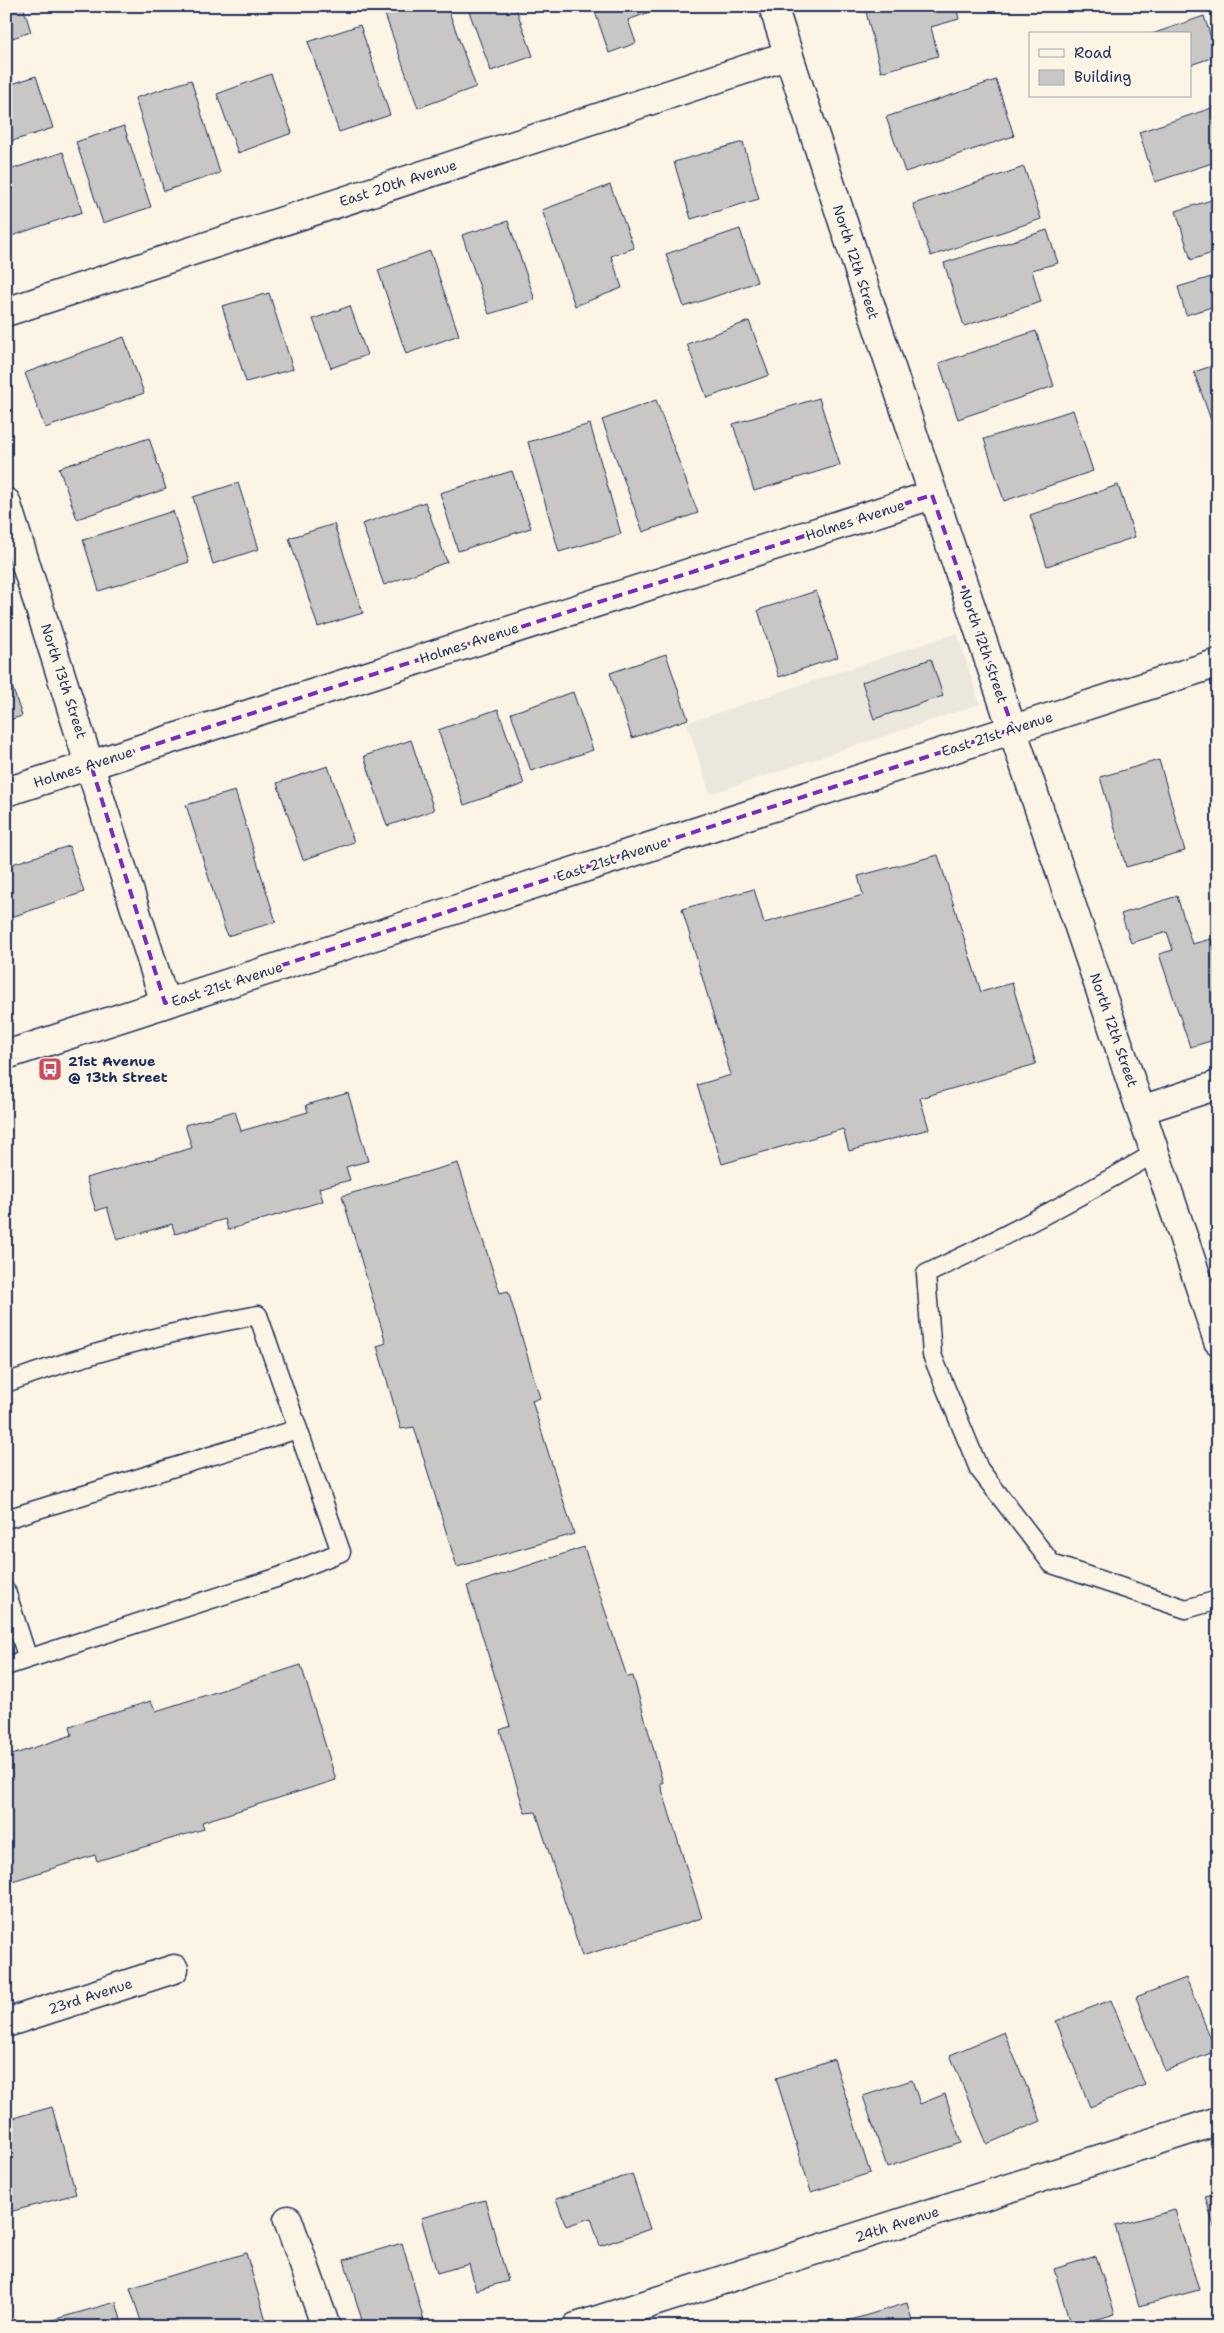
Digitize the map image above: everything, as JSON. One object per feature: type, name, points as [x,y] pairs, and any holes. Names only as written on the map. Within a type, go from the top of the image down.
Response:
[{"type":"street","name":"North 12th Street","points":[[774,6],[932,495],[1013,729],[1218,1342]]},
{"type":"street","name":"East 20th Avenue","points":[[6,312],[789,55]]},
{"type":"street","name":"Holmes Avenue","points":[[6,792],[932,495]]},
{"type":"street","name":"North 13th Street","points":[[6,502],[91,765],[165,1004]]},
{"type":"street","name":"East 21st Avenue","points":[[6,1056],[1218,663]]},
{"type":"street","points":[[1141,1110],[1218,1085]]},
{"type":"street","name":"23rd Avenue","points":[[6,2023],[174,1969]]},
{"type":"street","name":"24th Avenue","points":[[576,2327],[1218,2121]]},
{"type":"street","points":[[288,2220],[326,2327]]},
{"type":"lane","points":[[1155,1153],[1071,1202],[999,1240],[926,1274],[932,1355],[979,1469],[1052,1564],[1186,1608],[1218,1600]]},
{"type":"lane","points":[[6,1383],[37,1371],[180,1330],[258,1315],[341,1552],[276,1578],[6,1666]]},
{"type":"lane","points":[[6,1519],[298,1429]]},
{"type":"lane","points":[[6,1591],[28,1659]]},
{"type":"highlighted area","points":[[932,495],[1013,729],[165,1003],[91,765]]},
{"type":"shaded area","points":[[957,633],[980,704],[710,794],[687,723]]},
{"type":"building","points":[[6,6],[23,6],[31,32],[6,40]]},
{"type":"building","points":[[382,6],[447,6],[476,87],[418,108]]},
{"type":"building","points":[[467,6],[515,6],[533,56],[491,71]]},
{"type":"building","points":[[593,6],[666,6],[628,20],[636,43],[609,53]]},
{"type":"building","points":[[886,6],[956,6],[959,19],[931,27],[938,56],[881,72],[866,12]]},
{"type":"building","points":[[1204,16],[1217,56],[1192,64],[1192,32],[1158,32]]},
{"type":"building","points":[[360,25],[390,115],[339,132],[308,42]]},
{"type":"building","points":[[271,74],[292,133],[238,153],[217,94]]},
{"type":"building","points":[[36,76],[53,128],[6,143],[6,86]]},
{"type":"building","points":[[191,80],[220,173],[164,191],[135,98]]},
{"type":"building","points":[[996,80],[1014,136],[905,172],[886,117]]},
{"type":"building","points":[[1218,106],[1218,161],[1155,182],[1139,132]]},
{"type":"building","points":[[124,126],[151,207],[103,223],[76,142]]},
{"type":"building","points":[[743,142],[759,199],[691,219],[674,162]]},
{"type":"building","points":[[63,152],[82,212],[6,238],[6,171]]},
{"type":"building","points":[[1024,167],[1041,219],[931,256],[913,204]]},
{"type":"building","points":[[610,185],[634,248],[611,256],[622,288],[575,306],[542,210]]},
{"type":"building","points":[[1218,198],[1218,251],[1191,260],[1176,211]]},
{"type":"building","points":[[508,221],[535,300],[489,314],[462,235]]},
{"type":"building","points":[[740,229],[757,282],[684,307],[666,254]]},
{"type":"building","points":[[1047,230],[1058,263],[1032,270],[1041,302],[964,326],[944,263]]},
{"type":"building","points":[[430,251],[459,335],[406,354],[378,270]]},
{"type":"building","points":[[1218,275],[1218,315],[1215,306],[1186,315],[1178,287]]},
{"type":"building","points":[[269,293],[293,369],[246,382],[222,306]]},
{"type":"building","points":[[350,306],[367,355],[331,368],[313,319]]},
{"type":"building","points":[[749,321],[769,375],[707,398],[687,344]]},
{"type":"building","points":[[1036,331],[1054,386],[958,419],[939,363]]},
{"type":"building","points":[[124,337],[144,393],[45,428],[25,373]]},
{"type":"building","points":[[1218,364],[1218,421],[1212,423],[1194,372]]},
{"type":"building","points":[[819,398],[840,465],[754,491],[733,424]]},
{"type":"building","points":[[656,400],[698,513],[643,532],[602,420]]},
{"type":"building","points":[[1073,410],[1093,471],[1004,501],[984,439]]},
{"type":"building","points":[[590,424],[621,534],[559,552],[528,442]]},
{"type":"building","points":[[149,438],[166,489],[77,519],[59,468]]},
{"type":"building","points":[[512,471],[531,528],[458,551],[440,493]]},
{"type":"building","points":[[238,483],[259,549],[213,564],[193,497]]},
{"type":"building","points":[[1118,485],[1135,537],[1047,566],[1030,515]]},
{"type":"building","points":[[425,502],[447,562],[384,585],[362,524]]},
{"type":"building","points":[[173,511],[189,562],[99,591],[83,540]]},
{"type":"building","points":[[334,524],[363,613],[318,627],[289,538]]},
{"type":"building","points":[[816,591],[838,657],[779,677],[758,610]]},
{"type":"building","points":[[666,654],[688,719],[632,738],[610,673]]},
{"type":"building","points":[[931,659],[943,696],[874,719],[862,682]]},
{"type":"building","points":[[6,668],[22,716],[6,721]]},
{"type":"building","points":[[573,692],[593,750],[531,771],[511,713]]},
{"type":"building","points":[[498,709],[524,784],[464,805],[438,730]]},
{"type":"building","points":[[411,740],[434,810],[387,826],[364,756]]},
{"type":"building","points":[[1159,760],[1185,851],[1126,867],[1100,777]]},
{"type":"building","points":[[328,766],[354,842],[303,860],[277,783]]},
{"type":"building","points":[[235,791],[276,922],[227,936],[186,805]]},
{"type":"building","points":[[69,846],[84,892],[6,919],[6,866]]},
{"type":"building","points":[[938,855],[981,992],[1012,983],[1036,1064],[920,1098],[929,1129],[849,1151],[843,1129],[722,1164],[697,1085],[731,1075],[682,909],[754,889],[764,923],[863,895],[858,876]]},
{"type":"building","points":[[1177,896],[1192,944],[1211,939],[1218,961],[1218,1039],[1190,1047],[1159,954],[1173,950],[1167,932],[1131,943],[1121,914]]},
{"type":"building","points":[[348,1093],[368,1161],[346,1167],[350,1180],[319,1188],[323,1201],[228,1230],[225,1219],[175,1234],[172,1224],[117,1240],[107,1207],[96,1211],[86,1178],[192,1148],[185,1125],[235,1111],[241,1131],[308,1112],[306,1105]]},
{"type":"building","points":[[458,1163],[500,1293],[508,1291],[540,1398],[532,1401],[574,1534],[457,1567],[414,1427],[401,1429],[377,1346],[386,1343],[342,1196]]},
{"type":"building","points":[[584,1547],[627,1677],[633,1676],[663,1783],[660,1783],[702,1918],[582,1956],[536,1812],[525,1813],[500,1730],[510,1726],[467,1586]]},
{"type":"building","points":[[301,1665],[336,1780],[202,1822],[204,1829],[97,1861],[95,1855],[6,1883],[6,1757],[72,1735],[70,1726],[151,1701],[156,1711]]},
{"type":"building","points":[[1186,1978],[1216,2051],[1165,2071],[1136,1997]]},
{"type":"building","points":[[1111,2000],[1145,2085],[1090,2107],[1056,2021]]},
{"type":"building","points":[[1004,2032],[1041,2121],[987,2144],[950,2055]]},
{"type":"building","points":[[834,2059],[870,2173],[811,2192],[776,2078]]},
{"type":"building","points":[[912,2080],[920,2104],[945,2094],[961,2143],[887,2167],[863,2096]]},
{"type":"building","points":[[52,2107],[76,2194],[6,2213],[6,2120]]},
{"type":"building","points":[[632,2174],[650,2229],[600,2246],[591,2218],[566,2226],[556,2199]]},
{"type":"building","points":[[1218,2193],[1218,2240],[1205,2196]]},
{"type":"building","points":[[485,2200],[508,2281],[476,2290],[469,2264],[437,2273],[421,2218]]},
{"type":"building","points":[[1175,2210],[1199,2290],[1139,2306],[1115,2226]]},
{"type":"building","points":[[402,2243],[424,2321],[404,2327],[364,2327],[344,2260]]},
{"type":"building","points":[[246,2253],[268,2327],[143,2327],[130,2288]]},
{"type":"building","points":[[1096,2256],[1115,2314],[1071,2327],[1054,2269]]},
{"type":"building","points":[[116,2302],[123,2327],[54,2327],[52,2320]]},
{"type":"building","points":[[907,2303],[914,2327],[828,2327]]},
{"type":"place","name":"21st Avenue @ 13th Street","points":[[50,1069]]}]
